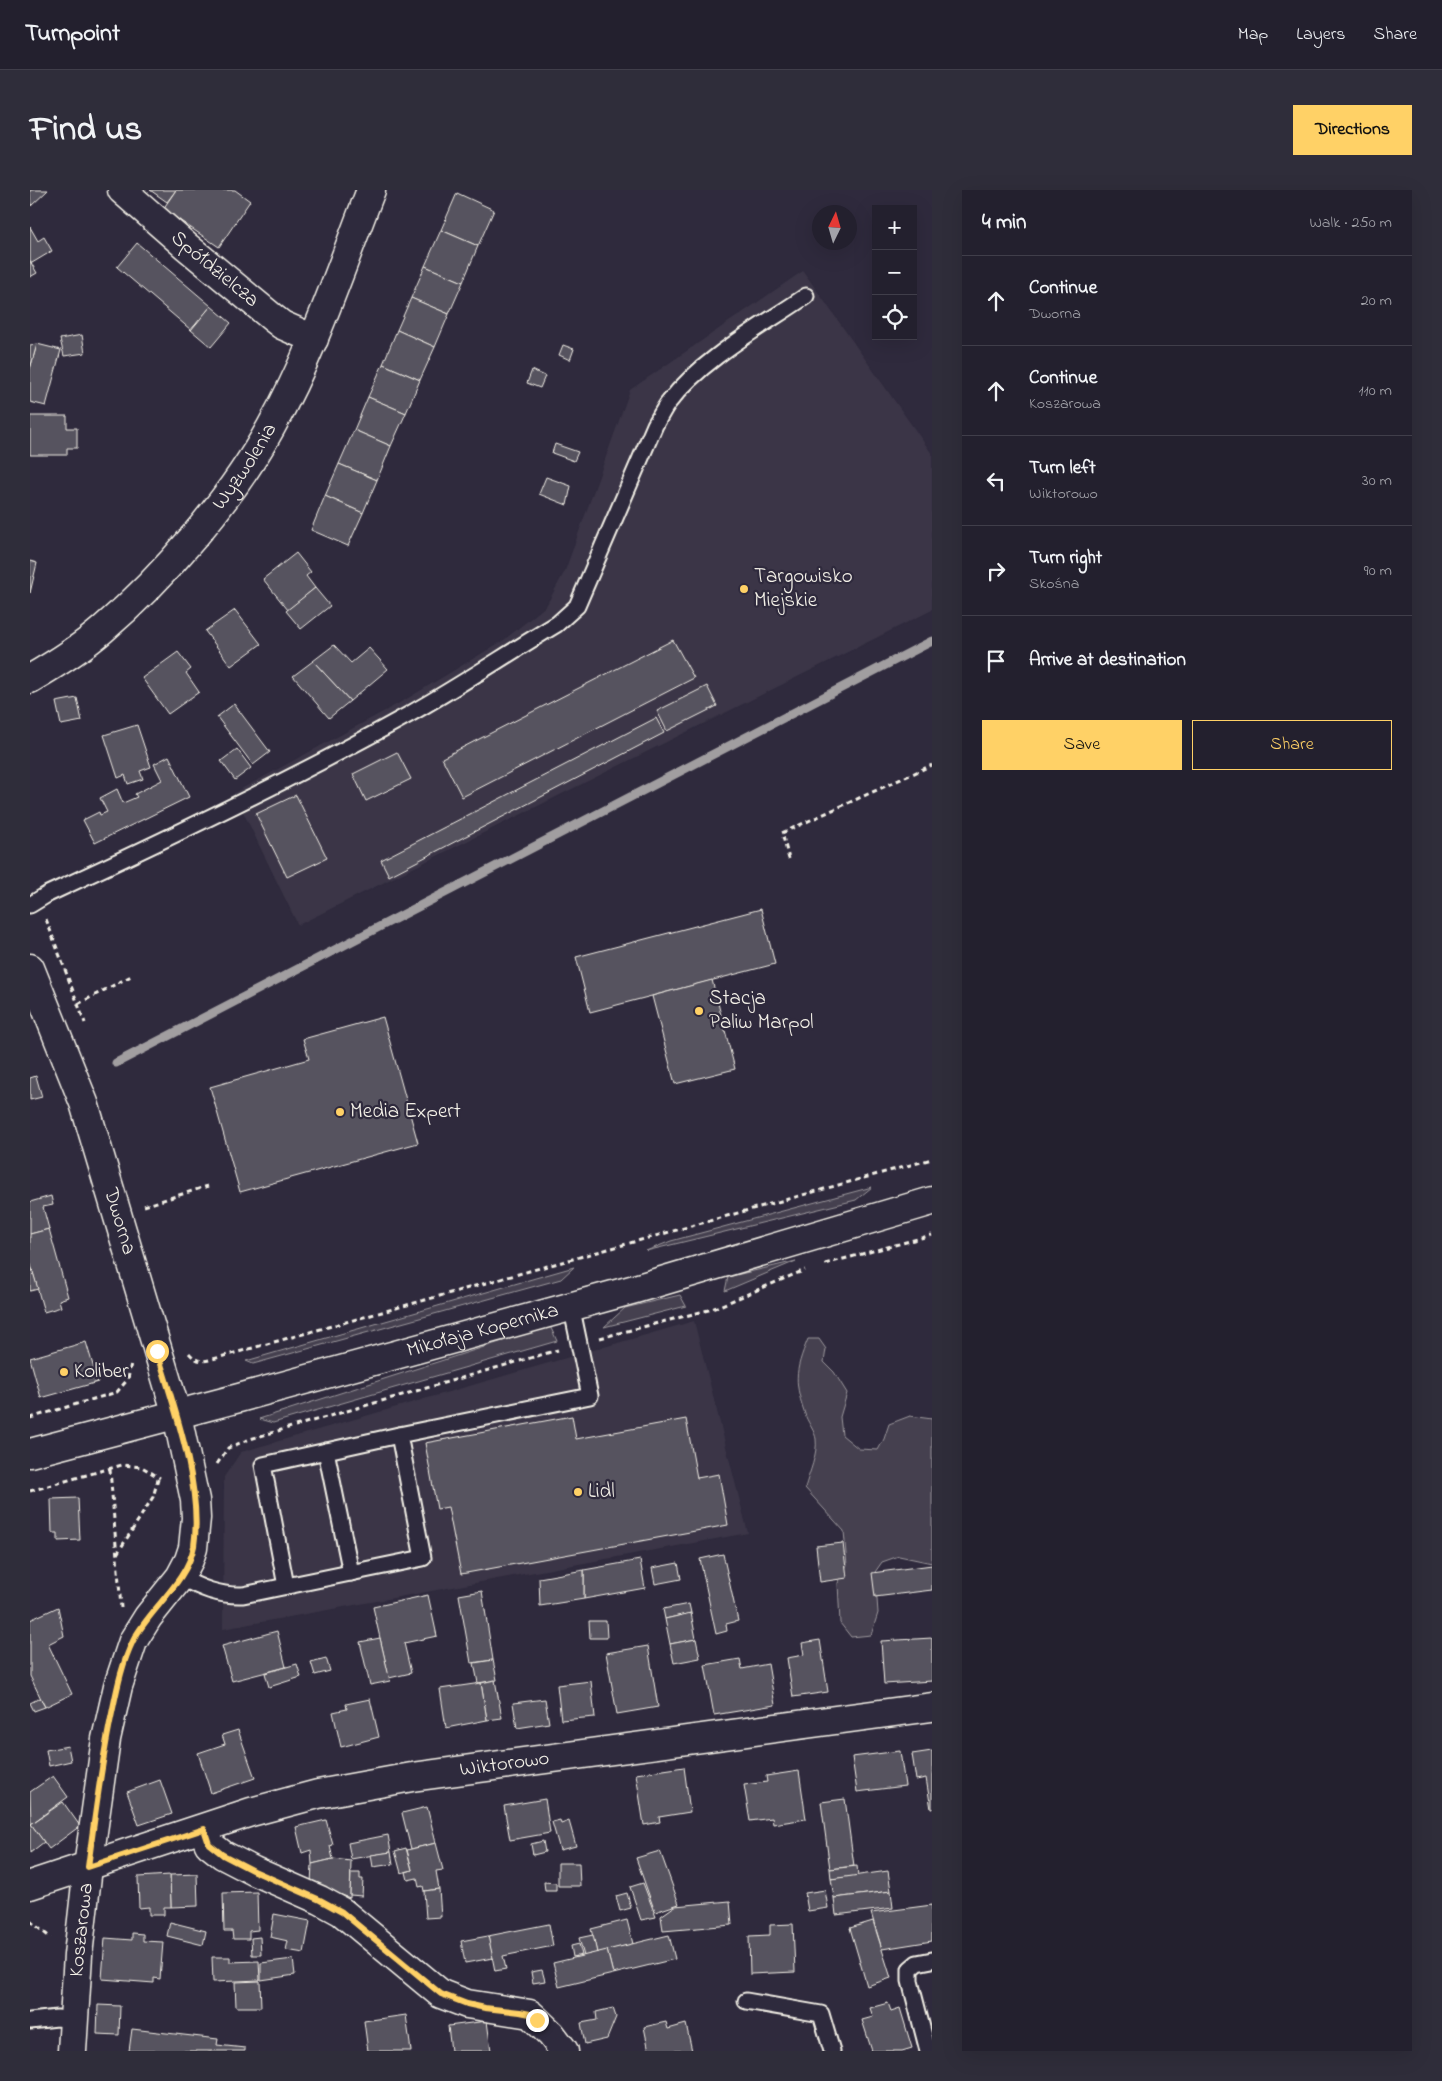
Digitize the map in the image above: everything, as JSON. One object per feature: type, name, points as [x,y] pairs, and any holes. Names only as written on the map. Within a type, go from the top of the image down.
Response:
[{"type":"street","name":"Spółdzielcza","points":[[122,190],[186,246],[278,321],[314,339]]},
{"type":"street","name":"Wyzwolenia","points":[[30,679],[101,631],[139,595],[217,508],[271,428],[314,339],[371,190]]},
{"type":"street","name":"Dworna","points":[[30,968],[84,1103],[177,1415]]},
{"type":"street","name":"Dworna","points":[[30,1002],[56,1030]]},
{"type":"street","name":"Mikołaja Kopernika","points":[[30,1453],[177,1415],[634,1289],[932,1201]]},
{"type":"street","name":"Koszarowa","points":[[72,2051],[78,1955],[88,1867],[106,1739],[118,1686],[133,1641],[148,1617],[180,1577],[193,1548],[196,1518],[195,1500],[177,1415]]},
{"type":"street","name":"Wiktorowo","points":[[30,1885],[251,1812],[318,1794],[412,1778],[932,1707]]},
{"type":"street","points":[[204,1829],[209,1844],[223,1855],[342,1912],[441,1994],[467,2004],[530,2014],[546,2029],[564,2051]]},
{"type":"lane","points":[[30,905],[48,894],[224,812],[297,774],[409,714],[556,624],[577,606],[655,425],[669,402],[696,374],[718,356],[806,296]]},
{"type":"lane","points":[[286,1586],[263,1466],[399,1434],[590,1396],[571,1305]]},
{"type":"lane","points":[[180,1577],[196,1586],[225,1596],[243,1595],[423,1558],[399,1434]]},
{"type":"lane","points":[[326,1451],[350,1573]]},
{"type":"lane","points":[[929,2046],[910,1981],[910,1969],[917,1963],[932,1960]]},
{"type":"lane","points":[[746,2001],[821,2014],[832,2051]]},
{"type":"lane","points":[[30,2021],[57,2018],[74,2020]]},
{"type":"path","points":[[789,859],[782,833],[932,765]]},
{"type":"path","points":[[78,1004],[132,974]]},
{"type":"path","points":[[186,1348],[195,1361],[202,1362],[932,1159]]},
{"type":"path","points":[[141,1207],[208,1186]]},
{"type":"path","points":[[824,1265],[932,1235]]},
{"type":"path","points":[[216,1470],[223,1454],[228,1448],[239,1443],[579,1343],[712,1309],[806,1270]]},
{"type":"path","points":[[30,1418],[117,1392],[128,1379],[132,1358]]},
{"type":"path","points":[[30,1491],[122,1466],[142,1467],[159,1476],[165,1482]]},
{"type":"path","points":[[110,1469],[121,1612]]},
{"type":"path","points":[[117,1554],[153,1497],[159,1476]]},
{"type":"shaded area","name":"Targowisko Miejskie","points":[[803,271],[932,454],[932,610],[298,925],[234,793],[405,700],[504,640],[546,606],[565,571],[630,390]]},
{"type":"shaded area","points":[[872,1187],[856,1200],[646,1251],[671,1241]]},
{"type":"shaded area","points":[[796,1261],[725,1291],[728,1277]]},
{"type":"shaded area","points":[[574,1267],[561,1279],[253,1364],[246,1361]]},
{"type":"shaded area","points":[[680,1295],[686,1306],[604,1327],[625,1308]]},
{"type":"shaded area","points":[[694,1321],[748,1533],[223,1629],[224,1477],[241,1452]]},
{"type":"shaded area","points":[[550,1326],[557,1341],[273,1423],[259,1419]]},
{"type":"shaded area","points":[[808,1339],[819,1339],[826,1349],[824,1362],[834,1372],[847,1393],[840,1417],[842,1435],[859,1449],[878,1450],[889,1424],[910,1416],[932,1419],[932,1563],[899,1556],[882,1562],[875,1572],[878,1613],[871,1635],[851,1637],[840,1623],[838,1583],[847,1565],[844,1531],[805,1488],[816,1445],[815,1436],[799,1395],[797,1378],[800,1361]]},
{"type":"building","points":[[30,190],[48,190],[31,206]]},
{"type":"building","points":[[150,190],[176,190],[167,202]]},
{"type":"building","points":[[176,190],[235,190],[250,201],[219,247],[163,209]]},
{"type":"building","points":[[457,193],[494,210],[478,246],[441,230]]},
{"type":"building","points":[[30,227],[38,241],[44,237],[52,251],[32,263],[30,260]]},
{"type":"building","points":[[441,230],[478,246],[463,282],[425,266]]},
{"type":"building","points":[[137,243],[211,306],[191,330],[117,267]]},
{"type":"building","points":[[30,261],[37,273],[30,277]]},
{"type":"building","points":[[425,266],[463,282],[449,314],[411,298]]},
{"type":"building","points":[[411,298],[449,314],[435,347],[397,330]]},
{"type":"building","points":[[211,306],[231,323],[211,347],[191,330]]},
{"type":"building","points":[[397,330],[435,347],[420,380],[383,364]]},
{"type":"building","points":[[82,335],[85,353],[64,356],[60,339]]},
{"type":"building","points":[[37,344],[61,350],[46,406],[30,402],[30,369]]},
{"type":"building","points":[[37,344],[30,369],[30,345]]},
{"type":"building","points":[[563,345],[574,349],[570,360],[559,355]]},
{"type":"building","points":[[383,364],[420,380],[406,413],[368,397]]},
{"type":"building","points":[[532,370],[545,376],[540,388],[527,383]]},
{"type":"building","points":[[368,397],[406,413],[391,446],[354,430]]},
{"type":"building","points":[[30,416],[67,416],[67,428],[77,428],[77,448],[67,448],[67,455],[30,455]]},
{"type":"building","points":[[354,430],[391,446],[377,480],[339,464]]},
{"type":"building","points":[[555,444],[578,452],[574,461],[552,453]]},
{"type":"building","points":[[339,464],[377,480],[363,513],[325,496]]},
{"type":"building","points":[[546,477],[571,486],[567,505],[539,494]]},
{"type":"building","points":[[325,496],[363,513],[348,546],[311,530]]},
{"type":"building","points":[[296,553],[311,572],[306,576],[315,588],[288,610],[263,579]]},
{"type":"building","points":[[30,561],[37,563],[30,593]]},
{"type":"building","points":[[315,588],[330,606],[301,629],[286,611]]},
{"type":"building","points":[[235,610],[261,644],[231,666],[205,631]]},
{"type":"building","points":[[673,640],[694,678],[462,797],[442,758]]},
{"type":"building","points":[[334,645],[351,663],[369,648],[388,669],[350,701],[313,661]]},
{"type":"building","points":[[178,652],[191,669],[186,673],[199,692],[168,714],[142,678]]},
{"type":"building","points":[[313,661],[350,701],[329,718],[293,676]]},
{"type":"building","points":[[707,686],[717,706],[667,731],[657,711]]},
{"type":"building","points":[[77,698],[82,721],[61,725],[56,702]]},
{"type":"building","points":[[234,704],[270,752],[253,765],[217,717]]},
{"type":"building","points":[[656,718],[664,733],[389,876],[381,860]]},
{"type":"building","points":[[137,725],[151,767],[140,771],[143,779],[128,784],[125,775],[118,778],[104,735]]},
{"type":"building","points":[[237,749],[251,768],[235,780],[221,761]]},
{"type":"building","points":[[397,752],[411,779],[366,801],[353,774]]},
{"type":"building","points":[[169,756],[189,797],[95,843],[83,820],[99,812],[100,815],[107,812],[100,798],[117,789],[123,803],[137,797],[135,794],[162,780],[154,764]]},
{"type":"building","points":[[296,795],[327,858],[287,877],[256,814]]},
{"type":"building","points":[[761,909],[775,964],[590,1012],[576,957]]},
{"type":"building","points":[[712,980],[735,1069],[675,1084],[652,996]]},
{"type":"building","points":[[383,1017],[418,1143],[240,1192],[210,1087],[309,1059],[303,1039]]},
{"type":"building","points":[[36,1076],[42,1097],[30,1100],[30,1078]]},
{"type":"building","points":[[51,1196],[53,1205],[43,1207],[49,1229],[30,1234],[30,1202]]},
{"type":"building","points":[[49,1229],[68,1297],[59,1300],[61,1307],[44,1312],[30,1262],[30,1234]]},
{"type":"building","points":[[30,1262],[38,1289],[30,1291]]},
{"type":"building","name":"Koliber","points":[[86,1342],[98,1382],[41,1398],[30,1358]]},
{"type":"building","name":"Lidl","points":[[572,1416],[576,1439],[686,1419],[697,1478],[719,1474],[728,1525],[461,1574],[448,1507],[437,1509],[425,1443]]},
{"type":"building","points":[[78,1498],[80,1540],[58,1541],[58,1533],[52,1533],[51,1499]]},
{"type":"building","points":[[843,1543],[847,1578],[820,1582],[816,1546]]},
{"type":"building","points":[[723,1554],[738,1621],[726,1624],[727,1631],[716,1634],[700,1559]]},
{"type":"building","points":[[640,1560],[645,1588],[584,1599],[584,1570]]},
{"type":"building","points":[[678,1563],[681,1579],[655,1584],[652,1568]]},
{"type":"building","points":[[932,1565],[932,1590],[875,1597],[872,1573]]},
{"type":"building","points":[[584,1570],[584,1599],[540,1606],[539,1578]]},
{"type":"building","points":[[482,1591],[493,1660],[471,1663],[459,1595]]},
{"type":"building","points":[[428,1595],[437,1636],[404,1643],[411,1673],[389,1678],[373,1607]]},
{"type":"building","points":[[689,1604],[691,1613],[665,1619],[663,1609]]},
{"type":"building","points":[[58,1607],[64,1636],[48,1644],[72,1694],[45,1707],[30,1676],[30,1620]]},
{"type":"building","points":[[691,1613],[696,1639],[670,1644],[665,1619]]},
{"type":"building","points":[[589,1621],[606,1621],[607,1638],[590,1638]]},
{"type":"building","points":[[277,1631],[286,1667],[232,1681],[222,1646]]},
{"type":"building","points":[[380,1638],[390,1681],[370,1685],[360,1642]]},
{"type":"building","points":[[932,1638],[932,1681],[884,1684],[881,1641]]},
{"type":"building","points":[[696,1639],[700,1658],[674,1663],[670,1644]]},
{"type":"building","points":[[820,1640],[828,1692],[793,1697],[787,1658],[804,1655],[802,1643]]},
{"type":"building","points":[[648,1646],[658,1707],[617,1714],[606,1653]]},
{"type":"building","points":[[326,1658],[330,1671],[315,1675],[311,1662]]},
{"type":"building","points":[[740,1659],[742,1669],[768,1664],[775,1705],[714,1715],[705,1665]]},
{"type":"building","points":[[493,1660],[497,1680],[478,1683],[474,1663]]},
{"type":"building","points":[[297,1664],[301,1677],[269,1687],[265,1673]]},
{"type":"building","points":[[495,1680],[502,1718],[487,1720],[481,1683]]},
{"type":"building","points":[[591,1681],[595,1717],[561,1720],[557,1685]]},
{"type":"building","points":[[481,1683],[487,1720],[446,1728],[440,1689]]},
{"type":"building","points":[[40,1698],[45,1707],[34,1711],[30,1703]]},
{"type":"building","points":[[370,1699],[379,1737],[341,1747],[333,1712],[347,1709],[346,1704]]},
{"type":"building","points":[[545,1699],[549,1723],[517,1728],[513,1703]]},
{"type":"building","points":[[238,1730],[255,1778],[211,1793],[198,1753],[225,1744],[222,1735]]},
{"type":"building","points":[[68,1746],[71,1761],[49,1766],[46,1750]]},
{"type":"building","points":[[900,1751],[905,1786],[857,1792],[852,1757]]},
{"type":"building","points":[[932,1751],[931,1809],[926,1778],[916,1780],[912,1754]]},
{"type":"building","points":[[684,1767],[690,1812],[659,1817],[660,1822],[644,1825],[636,1774]]},
{"type":"building","points":[[799,1771],[806,1819],[773,1824],[772,1818],[750,1821],[744,1785],[767,1782],[766,1776]]},
{"type":"building","points":[[53,1776],[68,1797],[31,1824],[30,1792]]},
{"type":"building","points":[[160,1780],[172,1814],[139,1825],[127,1792]]},
{"type":"building","points":[[545,1799],[550,1833],[510,1840],[504,1806]]},
{"type":"building","points":[[845,1799],[854,1866],[830,1869],[821,1802]]},
{"type":"building","points":[[63,1802],[80,1826],[49,1849],[31,1824]]},
{"type":"building","points":[[427,1807],[436,1843],[411,1849],[402,1813]]},
{"type":"building","points":[[326,1820],[333,1845],[330,1846],[333,1859],[312,1864],[311,1850],[302,1853],[296,1827]]},
{"type":"building","points":[[560,1820],[561,1824],[569,1821],[576,1846],[560,1850],[552,1822]]},
{"type":"building","points":[[30,1825],[44,1842],[30,1853]]},
{"type":"building","points":[[388,1835],[391,1852],[351,1859],[348,1843]]},
{"type":"building","points":[[543,1841],[545,1852],[533,1855],[531,1844]]},
{"type":"building","points":[[436,1843],[443,1870],[436,1871],[439,1889],[424,1891],[423,1886],[419,1887],[417,1878],[408,1880],[406,1872],[412,1870],[407,1850]]},
{"type":"building","points":[[406,1848],[412,1870],[401,1873],[395,1851]]},
{"type":"building","points":[[660,1851],[679,1904],[655,1912],[636,1858]]},
{"type":"building","points":[[391,1852],[393,1864],[373,1867],[371,1855]]},
{"type":"building","points":[[333,1859],[351,1861],[350,1898],[311,1884],[312,1864]]},
{"type":"building","points":[[558,1863],[579,1863],[580,1886],[558,1886]]},
{"type":"building","points":[[857,1866],[858,1876],[831,1879],[830,1869]]},
{"type":"building","points":[[888,1871],[891,1891],[834,1898],[831,1879]]},
{"type":"building","points":[[351,1873],[360,1873],[360,1879],[363,1879],[362,1896],[350,1895]]},
{"type":"building","points":[[197,1874],[198,1906],[171,1907],[170,1875]]},
{"type":"building","points":[[170,1875],[171,1907],[164,1907],[164,1915],[149,1915],[149,1907],[139,1908],[138,1877]]},
{"type":"building","points":[[544,1882],[556,1883],[556,1891],[545,1891]]},
{"type":"building","points":[[643,1883],[656,1917],[641,1920],[630,1887]]},
{"type":"building","points":[[439,1889],[441,1917],[426,1918],[424,1891]]},
{"type":"building","points":[[825,1890],[828,1908],[808,1911],[805,1893]]},
{"type":"building","points":[[891,1891],[893,1908],[836,1915],[834,1898]]},
{"type":"building","points":[[257,1892],[258,1930],[249,1931],[249,1939],[233,1939],[232,1931],[224,1931],[223,1893]]},
{"type":"building","points":[[627,1893],[631,1908],[620,1911],[616,1896]]},
{"type":"building","points":[[730,1901],[732,1925],[663,1931],[661,1916],[675,1906]]},
{"type":"building","points":[[932,1905],[932,1941],[882,1949],[871,1913]]},
{"type":"building","points":[[274,1914],[310,1921],[304,1953],[286,1950],[288,1941],[270,1937]]},
{"type":"building","points":[[627,1920],[633,1944],[597,1953],[591,1929]]},
{"type":"building","points":[[873,1921],[891,1978],[867,1986],[850,1928]]},
{"type":"building","points":[[170,1922],[206,1931],[203,1945],[167,1936]]},
{"type":"building","points":[[549,1924],[553,1946],[503,1956],[506,1969],[495,1971],[488,1936]]},
{"type":"building","points":[[793,1924],[795,1972],[750,1974],[749,1936],[770,1935],[770,1925]]},
{"type":"building","points":[[132,1933],[143,1934],[143,1941],[163,1942],[160,1979],[154,1978],[154,1983],[102,1979],[105,1938],[132,1940]]},
{"type":"building","points":[[593,1935],[597,1953],[584,1956],[579,1938]]},
{"type":"building","points":[[669,1935],[675,1959],[613,1974],[607,1950]]},
{"type":"building","points":[[488,1936],[493,1958],[465,1963],[461,1941]]},
{"type":"building","points":[[260,1937],[261,1955],[252,1955],[251,1938]]},
{"type":"building","points":[[579,1944],[582,1955],[573,1957],[571,1946]]},
{"type":"building","points":[[607,1950],[613,1974],[559,1987],[553,1963]]},
{"type":"building","points":[[212,1957],[230,1957],[230,1962],[259,1961],[260,1980],[213,1982]]},
{"type":"building","points":[[293,1959],[295,1975],[261,1980],[261,1963]]},
{"type":"building","points":[[542,1970],[545,1981],[533,1983],[531,1972]]},
{"type":"building","points":[[260,1981],[261,2007],[236,2007],[235,1982]]},
{"type":"building","points":[[888,2003],[891,2011],[900,2008],[912,2048],[902,2051],[872,2051],[862,2020],[873,2017],[870,2008]]},
{"type":"building","points":[[98,2005],[120,2006],[119,2035],[97,2034]]},
{"type":"building","points":[[613,2008],[616,2017],[607,2039],[585,2044],[581,2023],[597,2020],[596,2012]]},
{"type":"building","points":[[406,2015],[411,2051],[368,2051],[364,2021]]},
{"type":"building","points":[[487,2021],[491,2051],[451,2051],[448,2026]]},
{"type":"building","points":[[666,2022],[668,2029],[686,2024],[692,2051],[649,2051],[644,2027]]},
{"type":"building","points":[[132,2029],[218,2039],[217,2045],[245,2048],[245,2051],[129,2051]]},
{"type":"waterway","points":[[116,1063],[932,641]]},
{"type":"place","name":"Targowisko Miejskie","points":[[744,589]]},
{"type":"place","name":"Stacja Paliw Marpol","points":[[699,1011]]},
{"type":"place","name":"Media Expert","points":[[340,1112]]},
{"type":"place","name":"Koliber","points":[[64,1372]]},
{"type":"place","name":"Lidl","points":[[578,1492]]},
{"type":"route","points":[[157,1351],[177,1415],[195,1500],[196,1518],[193,1548],[180,1577],[148,1617],[133,1641],[126,1660],[106,1739],[88,1867],[204,1829],[209,1844],[223,1855],[342,1912],[441,1994],[467,2004],[530,2014],[537,2020]]}]
